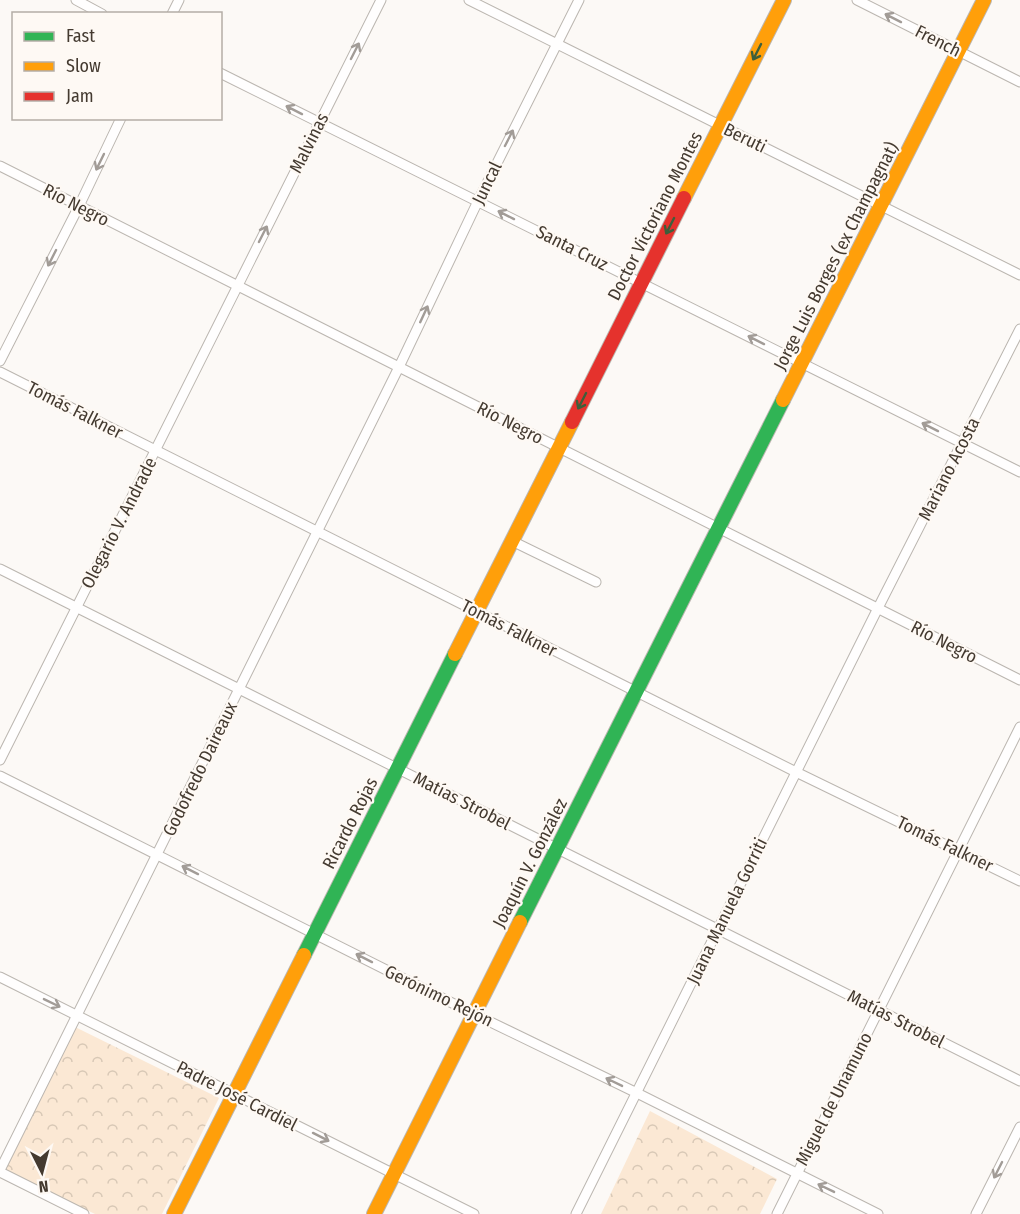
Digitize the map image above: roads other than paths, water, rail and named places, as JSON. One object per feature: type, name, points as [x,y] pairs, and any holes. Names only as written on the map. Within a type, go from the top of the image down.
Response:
[{"type":"street","points":[[75,0],[98,12]]},
{"type":"street","name":"Malvinas","points":[[237,286],[381,0]]},
{"type":"street","name":"Beruti","points":[[469,0],[1020,275]]},
{"type":"street","name":"Juncal","points":[[399,367],[478,201],[579,0]]},
{"type":"street","name":"Doctor Victoriano Montes","points":[[558,448],[784,0]]},
{"type":"street","name":"French","points":[[857,0],[1020,82]]},
{"type":"street","name":"Jorge Luis Borges (ex Champagnat)","points":[[719,528],[984,0]]},
{"type":"street","name":"Santa Cruz","points":[[222,74],[1020,472]]},
{"type":"street","points":[[0,361],[120,120]]},
{"type":"street","name":"Río Negro","points":[[0,166],[1020,680]]},
{"type":"street","name":"Olegario V. Andrade","points":[[0,760],[237,286]]},
{"type":"street","name":"Mariano Acosta","points":[[878,608],[1020,329]]},
{"type":"street","name":"Godofredo Daireaux","points":[[0,1171],[399,367]]},
{"type":"street","name":"Tomás Falkner","points":[[0,372],[796,772],[1020,881]]},
{"type":"street","name":"Ricardo Rojas","points":[[174,1214],[558,448]]},
{"type":"street","name":"Joaquín V. González","points":[[374,1214],[719,528]]},
{"type":"street","points":[[512,541],[596,582]]},
{"type":"street","name":"Matías Strobel","points":[[0,569],[1020,1081]]},
{"type":"street","name":"Juana Manuela Gorriti","points":[[576,1214],[878,608]]},
{"type":"street","name":"Miguel de Unamuno","points":[[777,1214],[1020,727]]},
{"type":"street","name":"Gerónimo Rejón","points":[[0,776],[878,1214]]},
{"type":"street","name":"Padre José Cardiel","points":[[0,977],[474,1214]]},
{"type":"street","points":[[976,1214],[1020,1127]]},
{"type":"street","points":[[0,1171],[84,1214]]}]
